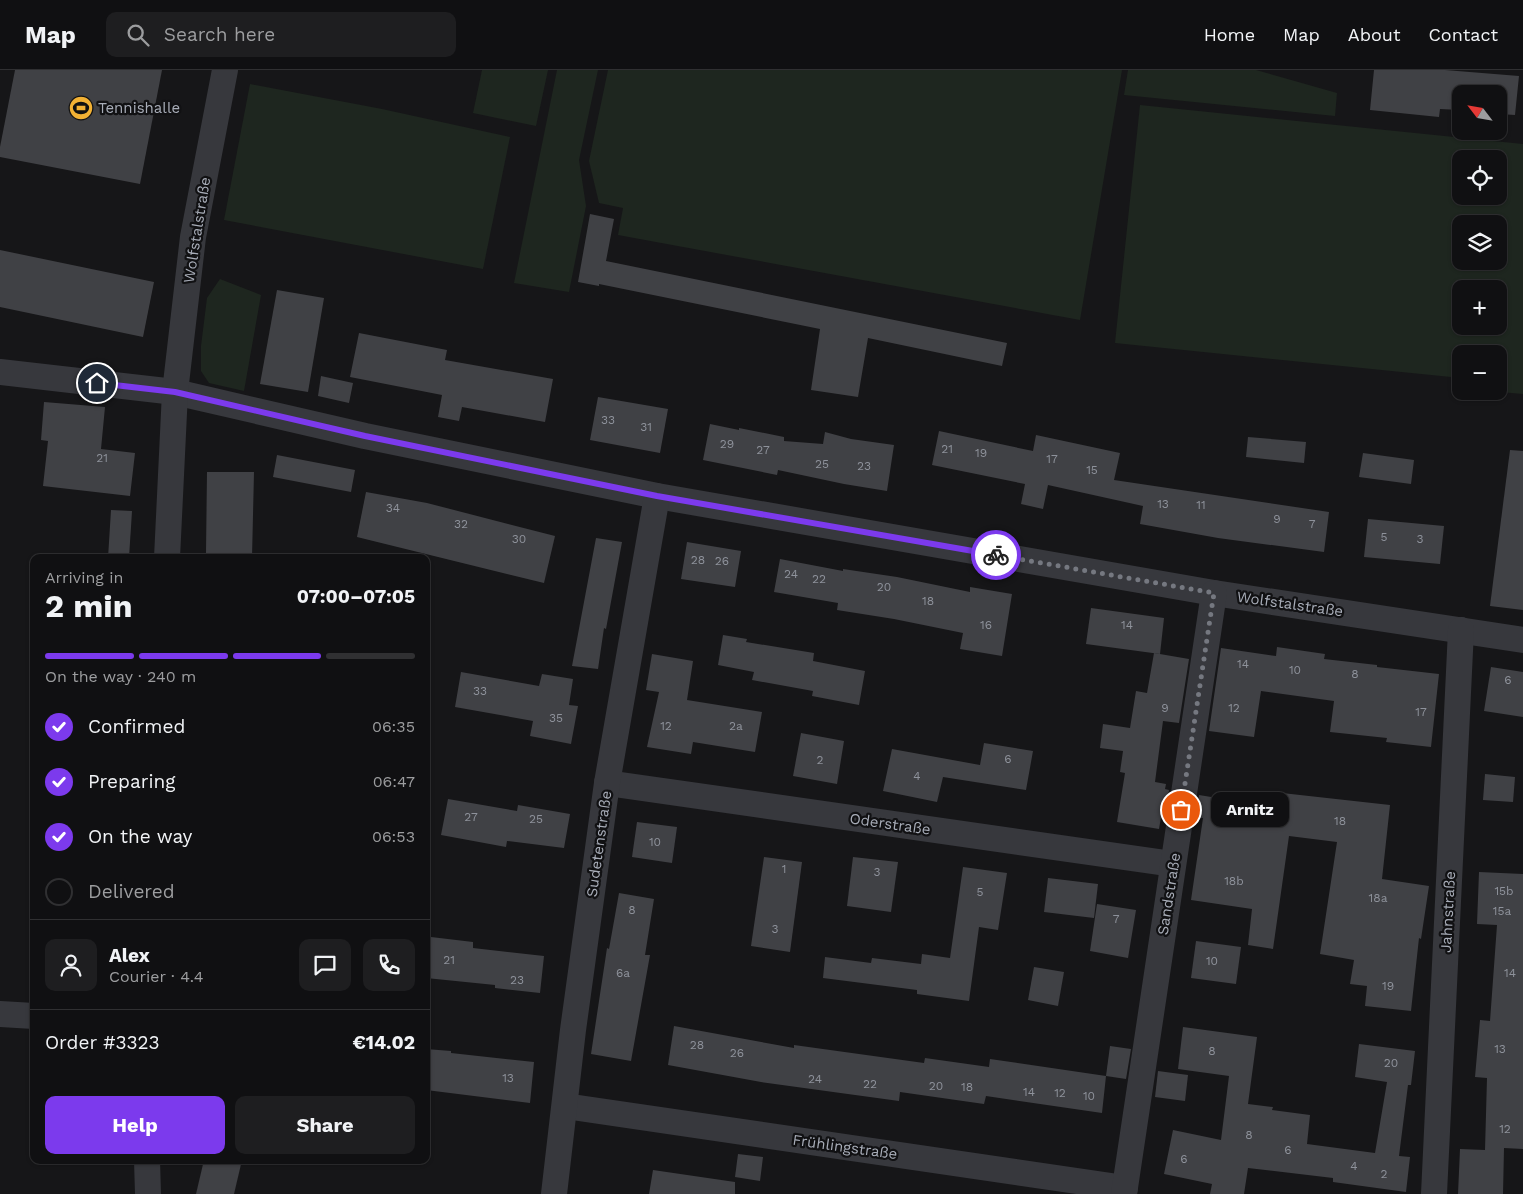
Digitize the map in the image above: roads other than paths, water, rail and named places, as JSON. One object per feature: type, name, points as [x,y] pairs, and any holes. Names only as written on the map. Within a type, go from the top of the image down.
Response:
[{"type":"street","name":"Wolfstalstraße","points":[[175,392],[193,237],[225,70]]},
{"type":"street","name":"Wolfstalstraße","points":[[0,372],[175,392],[365,436],[657,496],[1214,593],[1523,640]]},
{"type":"street","points":[[166,554],[175,392]]},
{"type":"street","name":"Sudetenstraße","points":[[554,1194],[573,1030],[607,783],[657,496]]},
{"type":"street","name":"Sandstraße","points":[[1124,1191],[1214,593]]},
{"type":"street","name":"Jahnstraße","points":[[1434,1194],[1461,630]]},
{"type":"street","name":"Oderstraße","points":[[607,783],[1173,864]]},
{"type":"street","points":[[0,1014],[30,1016]]},
{"type":"street","name":"Frühlingstraße","points":[[565,1106],[1124,1191]]},
{"type":"street","points":[[147,1164],[148,1194]]},
{"type":"place","name":"Tennishalle","points":[[81,108]]},
{"type":"place","name":"Arnitz","points":[[1181,810]]}]
